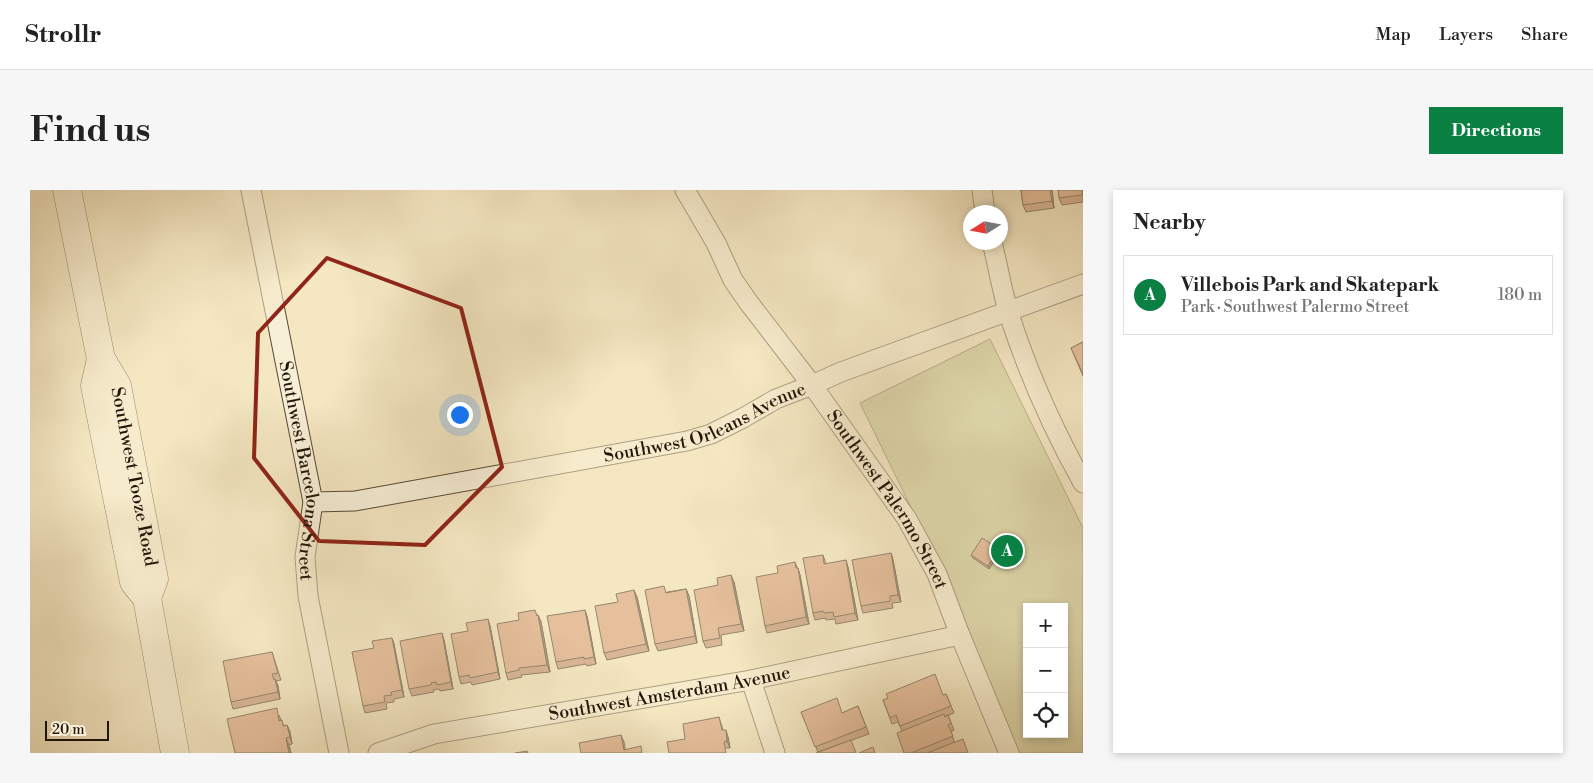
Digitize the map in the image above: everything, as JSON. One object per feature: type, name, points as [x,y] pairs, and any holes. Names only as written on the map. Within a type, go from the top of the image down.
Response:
[{"type":"main road","name":"Southwest Tooze Road","points":[[67,190],[101,360],[95,386],[134,582],[148,598],[176,753]]},
{"type":"street","name":"Southwest Barcelona Street","points":[[251,190],[313,502],[305,557],[308,596],[339,753]]},
{"type":"street","name":"Southwest Palermo Street","points":[[685,190],[716,243],[733,280],[812,385],[907,519],[937,574],[1009,753]]},
{"type":"street","points":[[982,190],[985,205]]},
{"type":"street","points":[[994,250],[1008,312],[1028,370],[1060,441],[1083,483]]},
{"type":"street","name":"Southwest Orleans Avenue","points":[[313,502],[355,501],[687,441],[711,434],[743,418],[776,398],[841,372],[1083,284]]},
{"type":"street","name":"Southwest Amsterdam Avenue","points":[[378,753],[434,734],[751,680],[960,635]]},
{"type":"street","points":[[751,680],[775,753]]},
{"type":"highlighted area","points":[[327,258],[461,308],[502,467],[425,545],[319,541],[254,458],[258,333]]},
{"type":"green space","points":[[990,339],[1083,528],[1083,753],[1015,753],[943,573],[860,403]]},
{"type":"building","points":[[1021,190],[1050,190],[1052,201],[1023,205]]},
{"type":"building","points":[[1058,190],[1082,190],[1082,195],[1059,198]]},
{"type":"building","points":[[1083,342],[1083,374],[1071,348]]},
{"type":"building","points":[[982,538],[999,549],[988,566],[971,555]]},
{"type":"building","points":[[891,553],[898,595],[890,596],[890,601],[861,606],[852,560]]},
{"type":"building","points":[[823,555],[824,564],[846,560],[855,613],[834,617],[833,612],[813,613],[803,558]]},
{"type":"building","points":[[795,562],[796,568],[798,568],[806,617],[765,626],[756,577],[778,573],[777,566]]},
{"type":"building","points":[[731,575],[741,624],[718,628],[720,638],[703,641],[694,590],[718,585],[717,578]]},
{"type":"building","points":[[664,586],[666,593],[686,589],[695,636],[655,644],[645,590]]},
{"type":"building","points":[[634,590],[646,644],[604,653],[595,606],[618,602],[616,594]]},
{"type":"building","points":[[535,610],[538,615],[547,665],[519,668],[519,670],[506,673],[497,624],[519,620],[518,613]]},
{"type":"building","points":[[585,610],[594,657],[556,662],[547,616]]},
{"type":"building","points":[[488,619],[498,672],[470,678],[469,675],[459,677],[451,634],[468,631],[466,623]]},
{"type":"building","points":[[442,633],[451,682],[437,685],[436,682],[431,683],[431,685],[409,689],[400,641]]},
{"type":"building","points":[[392,638],[402,690],[391,692],[392,695],[384,696],[385,702],[363,706],[352,652],[374,648],[372,641]]},
{"type":"building","points":[[272,652],[278,673],[272,674],[278,692],[231,702],[223,661]]},
{"type":"building","points":[[935,674],[943,695],[946,694],[951,706],[900,726],[896,715],[890,718],[883,700],[888,698],[886,694]]},
{"type":"building","points":[[837,698],[842,713],[858,706],[866,727],[815,747],[801,712]]},
{"type":"building","points":[[277,708],[279,721],[282,720],[283,726],[287,725],[290,737],[286,738],[289,753],[235,753],[227,719]]},
{"type":"building","points":[[944,714],[945,717],[948,715],[951,723],[948,725],[953,736],[911,753],[904,753],[897,733]]},
{"type":"building","points":[[719,717],[722,730],[726,730],[727,741],[724,742],[726,753],[669,753],[667,742],[685,739],[683,724]]},
{"type":"building","points":[[621,735],[624,750],[641,746],[642,753],[581,753],[579,743]]},
{"type":"building","points":[[963,739],[968,753],[927,753]]},
{"type":"building","points":[[851,740],[856,753],[816,753]]},
{"type":"building","points":[[873,747],[875,753],[859,753]]},
{"type":"place","name":"Villebois Park and Skatepark","points":[[1007,551]]}]
